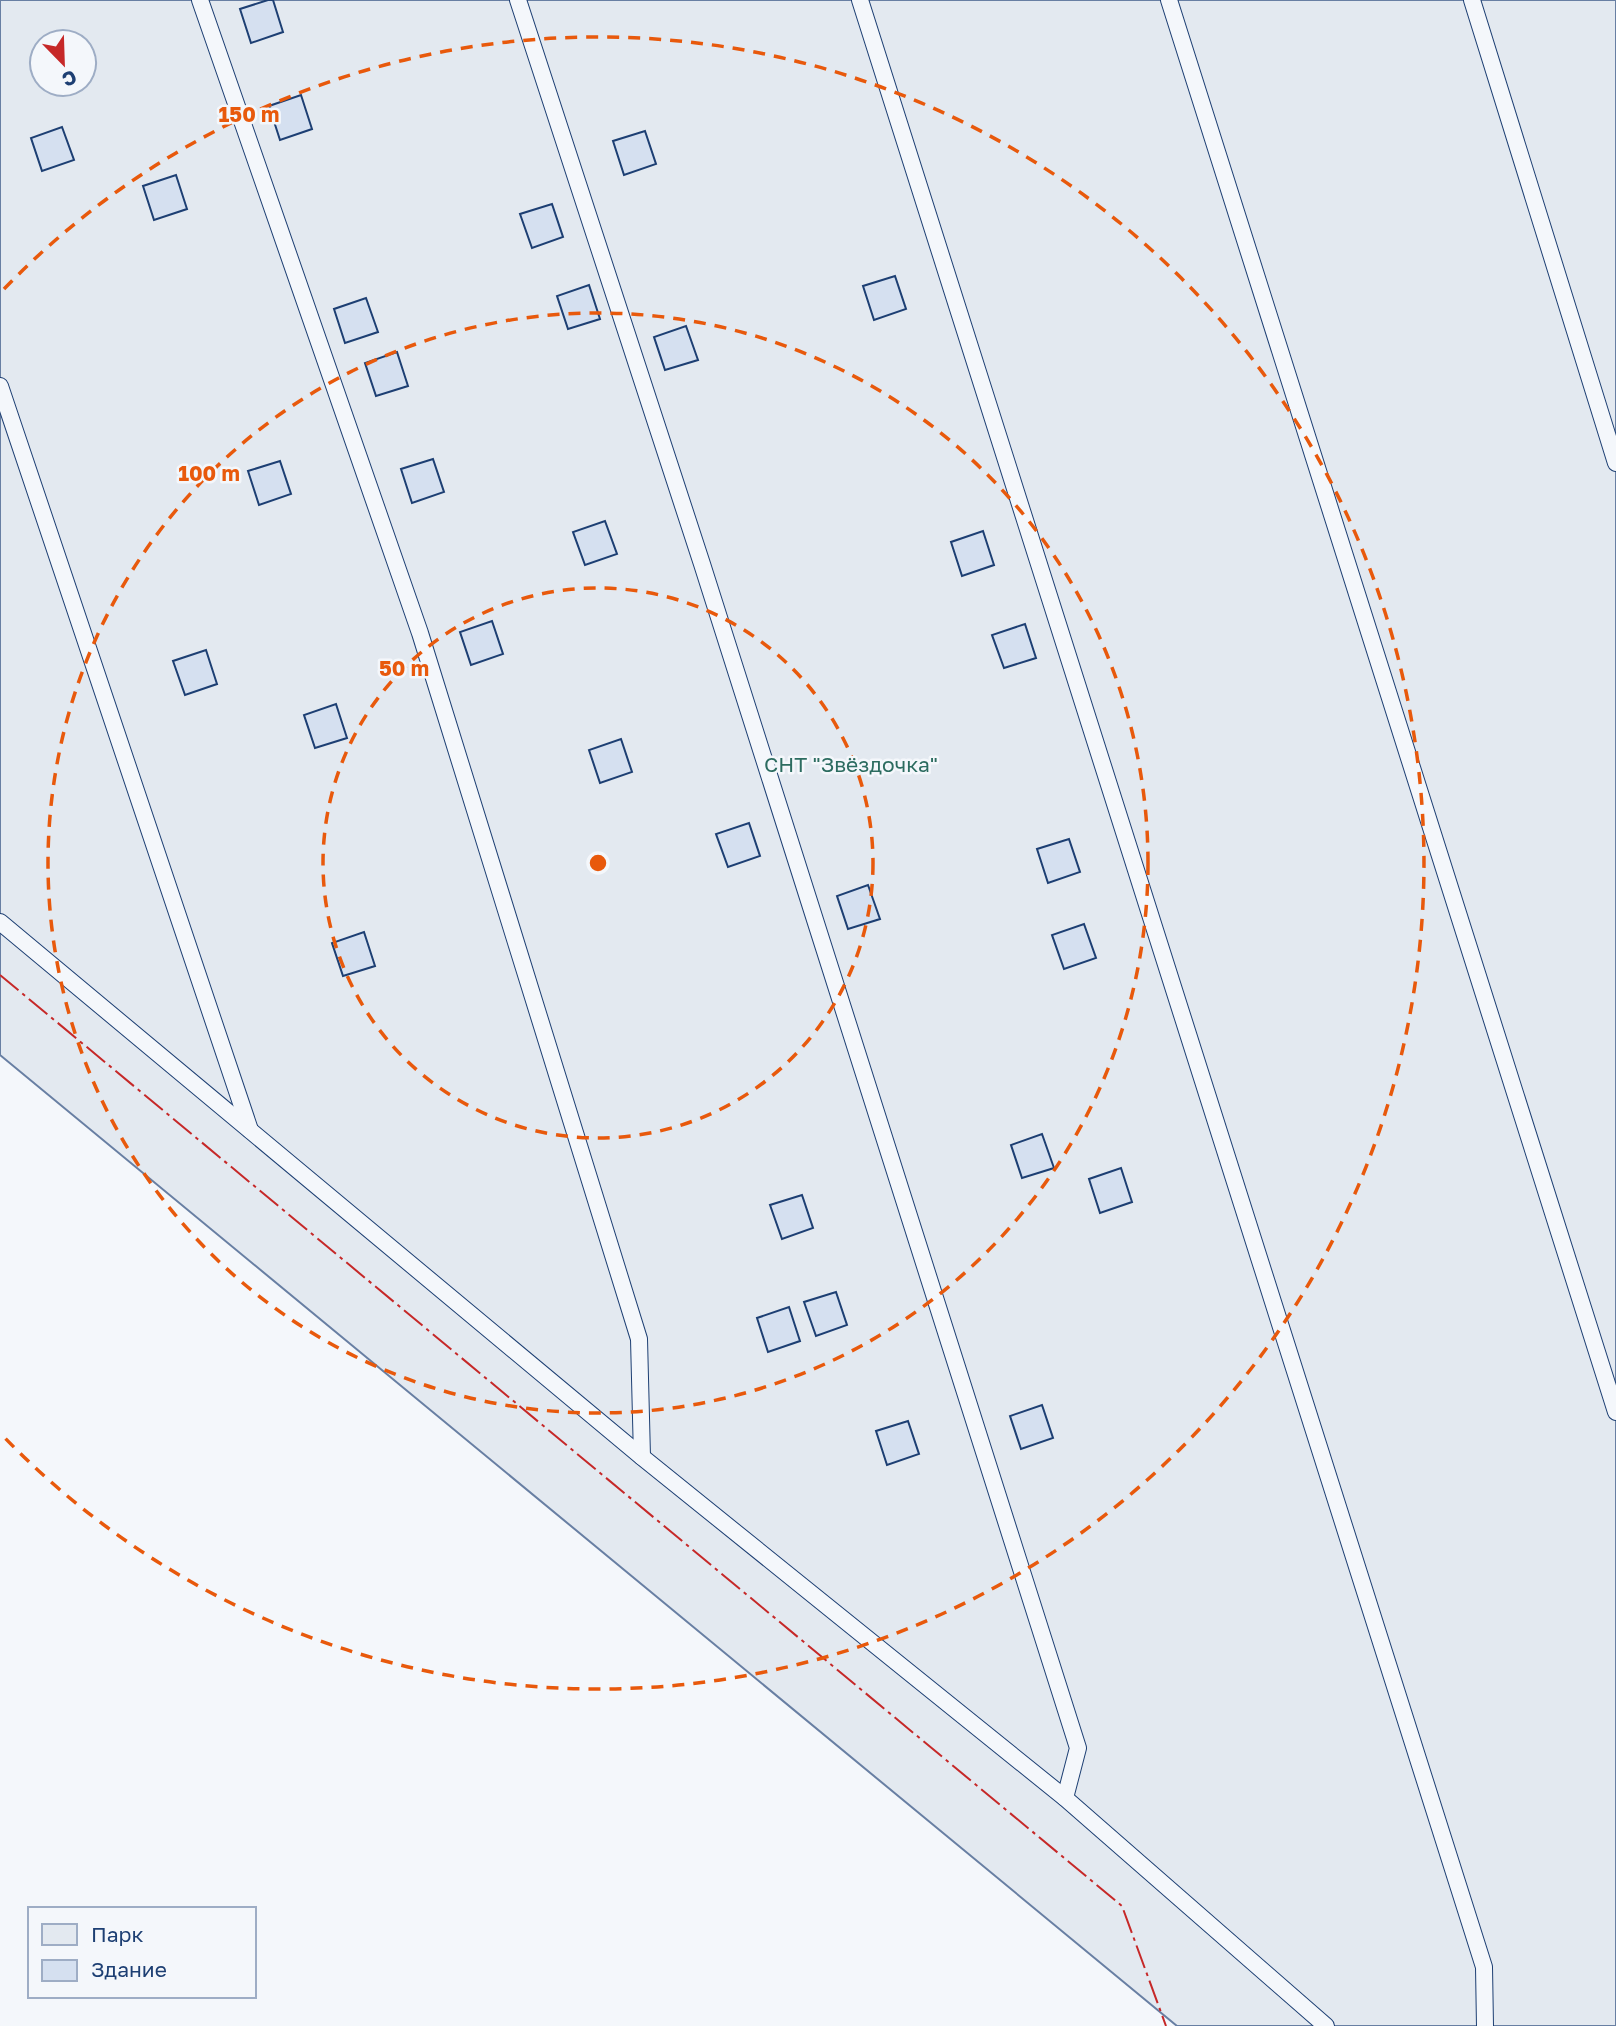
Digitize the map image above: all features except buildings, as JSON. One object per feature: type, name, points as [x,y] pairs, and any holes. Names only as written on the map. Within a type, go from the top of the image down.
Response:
[{"type":"lane","points":[[200,0],[420,633],[639,1339],[642,1457]]},
{"type":"lane","points":[[518,0],[706,577],[1078,1748],[1065,1798]]},
{"type":"lane","points":[[860,0],[1484,1967],[1485,2026]]},
{"type":"lane","points":[[1169,0],[1616,1412]]},
{"type":"lane","points":[[1472,0],[1616,463]]},
{"type":"lane","points":[[0,386],[250,1130]]},
{"type":"lane","points":[[0,922],[642,1457],[1065,1798],[1326,2026]]},
{"type":"green space","name":"СНТ \"Звёздочка\"","points":[[0,0],[1616,0],[1616,2026],[1177,2026],[0,1055]]},
{"type":"power","points":[[0,975],[1122,1906],[1166,2026]]}]
